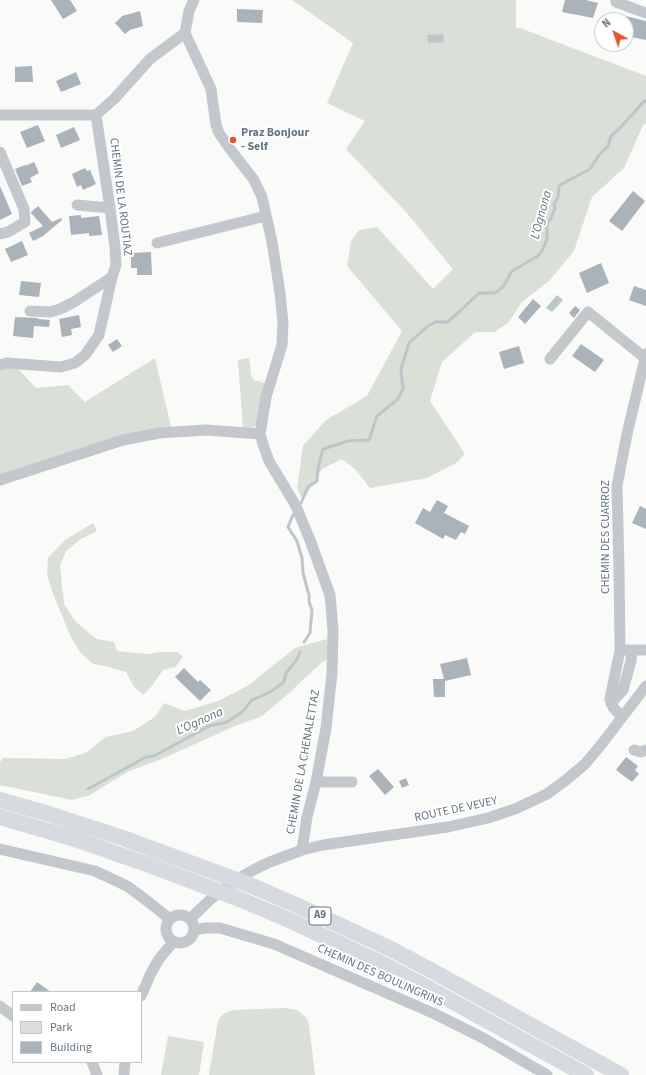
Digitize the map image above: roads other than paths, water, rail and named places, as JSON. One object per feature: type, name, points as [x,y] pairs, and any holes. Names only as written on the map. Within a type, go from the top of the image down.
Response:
[{"type":"highway","name":"A9","points":[[0,800],[123,838],[250,885],[296,905],[424,966],[621,1075]]},
{"type":"highway","name":"A9","points":[[0,817],[75,839],[149,865],[242,900],[289,920],[385,965],[586,1075]]},
{"type":"street","points":[[0,115],[96,115],[114,99],[150,59],[185,33],[194,0]]},
{"type":"street","points":[[616,0],[616,2],[646,12]]},
{"type":"street","name":"CHEMIN DE LA CHENALETTAZ","points":[[185,33],[211,89],[216,125],[219,132],[254,180],[262,197],[277,271],[283,323],[282,344],[266,397],[260,434],[269,461],[296,506],[330,595],[333,630],[332,673],[326,728],[316,782],[307,818],[302,850]]},
{"type":"street","name":"CHEMIN DE LA ROUTIAZ","points":[[0,365],[7,363],[61,367],[75,363],[85,355],[99,335],[116,265],[110,208],[96,115]]},
{"type":"street","points":[[0,152],[24,209],[25,222],[8,232],[0,234]]},
{"type":"street","points":[[77,205],[110,208]]},
{"type":"street","points":[[157,243],[266,216]]},
{"type":"street","points":[[30,311],[50,312],[60,309],[74,302],[112,277]]},
{"type":"street","points":[[550,359],[588,312],[645,356]]},
{"type":"street","name":"CHEMIN DES CUARROZ","points":[[611,703],[610,699],[620,650],[616,486],[627,434],[642,394],[645,356]]},
{"type":"street","points":[[0,480],[122,440],[159,433],[206,430],[260,434]]},
{"type":"street","points":[[620,650],[646,650]]},
{"type":"street","points":[[622,717],[611,703],[623,690],[631,661],[632,650]]},
{"type":"street","name":"ROUTE DE VEVEY","points":[[192,924],[199,910],[227,886],[257,868],[302,850],[323,845],[448,827],[488,818],[515,809],[547,794],[585,764],[602,746],[646,686]]},
{"type":"street","points":[[634,750],[641,752],[646,750]]},
{"type":"street","points":[[316,782],[352,782]]},
{"type":"street","points":[[0,849],[95,871],[127,886],[170,919]]},
{"type":"street","points":[[176,915],[187,917],[192,924],[191,937],[185,942],[182,943],[174,941],[167,934],[167,924],[170,919],[176,915]]},
{"type":"street","name":"CHEMIN DES BOULINGRINS","points":[[192,924],[206,928],[220,928],[274,944],[435,1014],[483,1038],[547,1075]]},
{"type":"street","points":[[142,994],[159,959],[174,941]]},
{"type":"street","points":[[0,1006],[12,1015]]},
{"type":"street","points":[[92,1063],[97,1075]]},
{"type":"street","points":[[124,1075],[125,1063]]},
{"type":"waterway","name":"L'Ognona","points":[[301,503],[308,487],[317,481],[318,468],[323,449],[348,441],[369,440],[377,416],[398,399],[403,389],[401,369],[409,343],[428,326],[436,322],[447,322],[479,293],[495,293],[503,287],[512,271],[538,256],[547,239],[547,224],[555,208],[554,204],[558,197],[559,186],[590,169],[599,155],[608,146],[611,136],[646,100]]},
{"type":"waterway","name":"L'Ognona","points":[[293,515],[288,527],[297,541],[302,558],[303,573],[312,610],[310,633],[304,642]]},
{"type":"waterway","name":"L'Ognona","points":[[88,789],[146,757],[154,756],[209,726],[227,722],[243,711],[252,700],[270,692],[284,682],[286,673],[296,661],[300,652]]},
{"type":"place","name":"Praz Bonjour - Self","points":[[233,140]]}]
